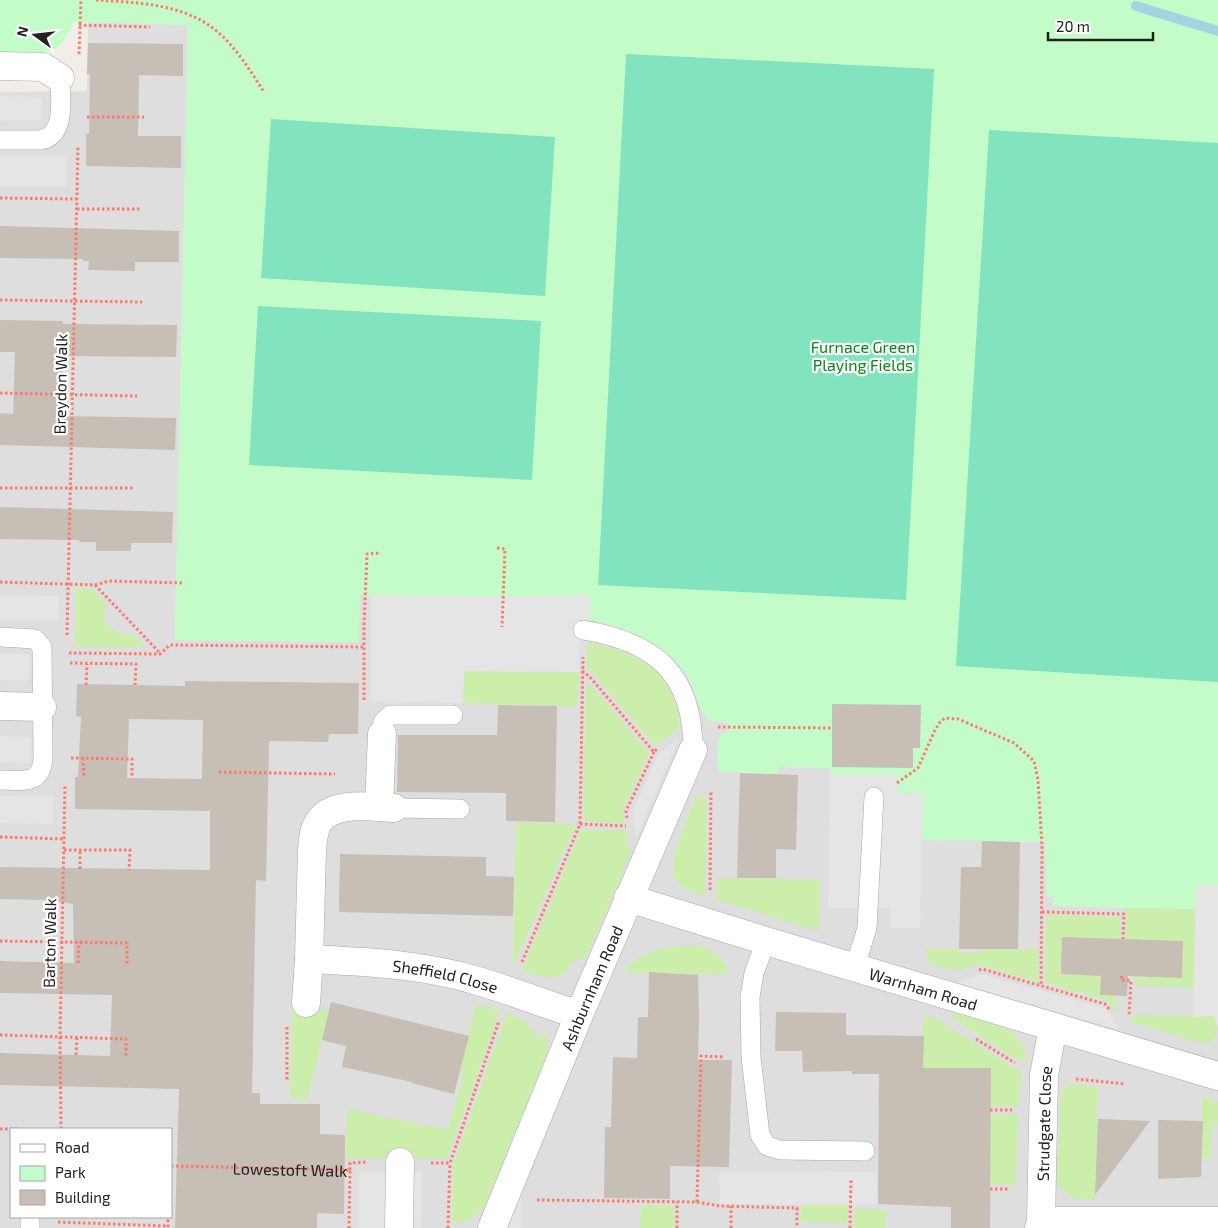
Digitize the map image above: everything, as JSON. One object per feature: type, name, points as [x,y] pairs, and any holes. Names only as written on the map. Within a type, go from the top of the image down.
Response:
[{"type":"street","points":[[0,66],[43,67],[60,78]]},
{"type":"street","points":[[0,706],[42,707]]},
{"type":"street","points":[[306,1003],[314,834],[318,823],[328,813],[340,808],[387,808],[382,731]]},
{"type":"street","name":"Ashburnham Road","points":[[492,1228],[693,740]]},
{"type":"street","name":"Warnham Road","points":[[628,898],[1218,1076]]},
{"type":"street","name":"Sheffield Close","points":[[309,959],[407,966],[477,980],[579,1015]]},
{"type":"street","name":"Strudgate Close","points":[[1053,1027],[1044,1075],[1040,1224],[1218,1220]]},
{"type":"street","points":[[398,1228],[400,1162]]},
{"type":"lane","points":[[0,140],[40,140],[46,139],[53,134],[59,121],[60,78]]},
{"type":"lane","points":[[584,630],[628,642],[654,655],[670,670],[681,687],[690,708],[693,740]]},
{"type":"lane","points":[[0,637],[35,639],[42,647],[43,757],[42,770],[33,779],[0,780]]},
{"type":"lane","points":[[382,731],[383,722],[390,716],[453,715]]},
{"type":"lane","points":[[855,968],[867,928],[874,797]]},
{"type":"lane","points":[[387,808],[460,809]]},
{"type":"lane","points":[[766,941],[754,973],[750,997],[751,1057],[760,1134],[767,1146],[780,1150],[859,1151]]},
{"type":"path","points":[[60,78],[79,78],[81,0]]},
{"type":"path","points":[[96,0],[154,5],[178,10],[200,21],[220,34],[242,60],[264,92]]},
{"type":"path","points":[[150,0],[154,5]]},
{"type":"path","points":[[80,25],[150,27]]},
{"type":"path","points":[[79,116],[144,117]]},
{"type":"path","name":"Breydon Walk","points":[[67,653],[78,144]]},
{"type":"path","points":[[0,198],[77,199]]},
{"type":"path","points":[[77,208],[140,209]]},
{"type":"path","points":[[0,300],[142,302]]},
{"type":"path","points":[[0,393],[137,396]]},
{"type":"path","points":[[0,488],[133,488]]},
{"type":"path","points":[[497,548],[505,549],[502,627]]},
{"type":"path","points":[[381,553],[366,554],[364,727],[382,731]]},
{"type":"path","points":[[0,582],[95,585],[109,581],[184,583]]},
{"type":"path","points":[[95,585],[160,654]]},
{"type":"path","points":[[448,1228],[450,1163],[510,991],[580,824],[584,630]]},
{"type":"path","points":[[42,652],[160,654],[170,645],[364,647]]},
{"type":"path","points":[[67,653],[67,663],[136,664],[135,686]]},
{"type":"path","points":[[86,685],[87,664]]},
{"type":"path","points":[[582,671],[589,676],[654,752],[680,733],[693,740],[729,726],[832,728]]},
{"type":"path","points":[[874,797],[918,768],[935,730],[945,718],[958,718],[1014,743],[1034,761],[1038,780],[1042,846],[1042,986]]},
{"type":"path","points":[[43,757],[132,759],[132,778]]},
{"type":"path","name":"Barton Walk","points":[[60,1128],[65,758]]},
{"type":"path","points":[[83,758],[84,777]]},
{"type":"path","points":[[219,772],[337,774]]},
{"type":"path","points":[[710,923],[711,786]]},
{"type":"path","points":[[580,824],[629,826]]},
{"type":"path","points":[[0,837],[64,839]]},
{"type":"path","points":[[64,850],[130,850],[129,870]]},
{"type":"path","points":[[80,850],[80,869]]},
{"type":"path","points":[[1042,912],[1124,914],[1123,939]]},
{"type":"path","points":[[0,941],[127,943],[127,964]]},
{"type":"path","points":[[78,963],[79,942]]},
{"type":"path","points":[[1122,976],[1121,980],[1131,980],[1130,1015],[1126,1020]]},
{"type":"path","points":[[287,1080],[286,1002],[306,1003]]},
{"type":"path","points":[[0,1035],[126,1039],[126,1056]]},
{"type":"path","points":[[76,1055],[77,1037]]},
{"type":"path","points":[[697,1202],[701,1056],[751,1057]]},
{"type":"path","points":[[850,1228],[859,1151]]},
{"type":"path","points":[[350,1170],[350,1162],[450,1163]]},
{"type":"path","name":"Lowestoft Walk","points":[[172,1166],[350,1170],[349,1228]]},
{"type":"path","points":[[536,1200],[697,1202],[720,1206],[797,1208],[797,1228]]},
{"type":"path","points":[[677,1228],[678,1202]]},
{"type":"path","points":[[731,1206],[731,1228]]},
{"type":"path","points":[[30,1224],[168,1227]]},
{"type":"shaded area","points":[[88,21],[188,25],[175,640],[358,642],[360,595],[509,597],[590,595],[589,619],[616,626],[658,646],[677,662],[689,680],[703,713],[712,721],[728,723],[728,731],[740,773],[778,774],[779,767],[831,768],[830,774],[898,775],[982,841],[1045,842],[1047,897],[1053,897],[1053,906],[1195,909],[1218,885],[1218,1228],[0,1228],[0,92],[87,91]]},
{"type":"shaded area","points":[[0,96],[42,97],[41,120],[0,121]]},
{"type":"shaded area","points":[[0,157],[67,157],[66,186],[0,186]]},
{"type":"shaded area","points":[[0,595],[59,596],[58,621],[0,621]]},
{"type":"shaded area","points":[[371,595],[503,597],[590,595],[589,619],[580,620],[579,672],[464,671],[463,703],[371,701]]},
{"type":"shaded area","points":[[0,654],[30,654],[29,681],[0,680]]},
{"type":"shaded area","points":[[0,736],[31,737],[30,763],[0,762]]},
{"type":"shaded area","points":[[679,738],[636,838],[633,811],[658,755]]},
{"type":"shaded area","points":[[830,775],[898,775],[898,794],[923,793],[920,928],[890,928],[890,908],[828,908]]},
{"type":"shaded area","points":[[0,796],[53,797],[53,824],[0,823]]},
{"type":"shaded area","points":[[1196,885],[1218,885],[1218,1026],[1213,1016],[1193,1017]]},
{"type":"shaded area","points":[[982,974],[1106,1009],[1120,1030],[956,982]]},
{"type":"shaded area","points":[[359,1171],[422,1172],[421,1228],[358,1228]]},
{"type":"shaded area","points":[[719,1171],[877,1172],[877,1205],[720,1204]]},
{"type":"shaded area","points":[[521,1196],[521,1228],[508,1228]]},
{"type":"green space","name":"Furnace Green Playing Fields","points":[[0,0],[1218,0],[1218,885],[1196,885],[1195,909],[1053,906],[1053,897],[1047,897],[1045,842],[921,840],[923,793],[897,794],[897,775],[830,775],[830,768],[779,767],[778,774],[718,771],[718,743],[723,734],[728,731],[728,723],[712,721],[707,718],[701,709],[689,679],[680,666],[658,647],[632,633],[589,619],[590,595],[509,597],[360,595],[359,642],[175,640],[188,25],[73,22],[68,35],[53,50],[35,55],[0,54]]},
{"type":"green space","points":[[626,54],[934,69],[906,600],[598,585]]},
{"type":"green space","points":[[271,119],[555,137],[545,296],[261,278]]},
{"type":"green space","points":[[989,130],[1218,143],[1218,682],[956,666]]},
{"type":"green space","points":[[258,306],[541,321],[532,480],[249,465]]},
{"type":"green space","points":[[76,588],[90,588],[108,606],[105,609],[106,623],[118,633],[125,635],[133,634],[145,647],[75,646]]},
{"type":"green space","points":[[587,643],[630,655],[655,671],[665,681],[673,694],[679,711],[679,728],[655,746],[587,669]]},
{"type":"green space","points":[[464,671],[579,672],[577,706],[463,703]]},
{"type":"green space","points":[[586,684],[590,684],[649,753],[623,810],[624,823],[587,822],[583,812]]},
{"type":"green space","points":[[697,795],[707,798],[705,896],[683,887],[677,882],[674,874],[676,852]]},
{"type":"green space","points":[[516,822],[576,824],[513,967]]},
{"type":"green space","points":[[581,830],[626,830],[627,845],[632,850],[585,960],[575,957],[571,966],[565,972],[553,977],[538,976],[522,970]]},
{"type":"green space","points":[[717,878],[820,880],[819,931],[715,899]]},
{"type":"green space","points":[[1126,908],[1195,909],[1194,987],[1135,985],[1135,977],[1182,978],[1183,941],[1126,939]]},
{"type":"green space","points":[[1046,915],[1121,917],[1120,939],[1062,938],[1061,974],[1101,976],[1100,995],[1116,996],[1116,1013],[1107,1000],[1045,983]]},
{"type":"green space","points":[[694,945],[712,951],[720,957],[729,974],[625,972],[638,958],[646,954],[665,948]]},
{"type":"green space","points":[[959,948],[959,953],[980,953],[980,949],[1038,949],[1038,982],[977,964],[962,970],[948,969],[926,961],[926,949]]},
{"type":"green space","points":[[476,1004],[500,1011],[447,1158],[346,1158],[347,1109],[447,1130],[462,1081],[463,1074],[459,1073]]},
{"type":"green space","points":[[292,1008],[329,1011],[307,1101],[290,1097]]},
{"type":"green space","points":[[953,1012],[1009,1030],[1024,1048],[1027,1060],[1017,1060],[952,1018]]},
{"type":"green space","points":[[507,1013],[525,1021],[531,1027],[536,1037],[547,1034],[546,1057],[484,1207],[470,1219],[452,1223],[453,1164]]},
{"type":"green space","points":[[1134,1015],[1213,1016],[1218,1029],[1212,1041],[1203,1043],[1131,1022]]},
{"type":"green space","points":[[923,1017],[933,1017],[1021,1072],[1019,1106],[990,1106],[990,1068],[923,1068]]},
{"type":"green space","points":[[1071,1084],[1098,1087],[1096,1200],[1072,1197],[1060,1187],[1057,1181],[1061,1094],[1064,1088]]},
{"type":"green space","points":[[1202,1098],[1218,1102],[1218,1125],[1211,1125],[1210,1159],[1202,1159]]},
{"type":"green space","points":[[1019,1114],[1016,1184],[990,1184],[990,1115]]},
{"type":"green space","points":[[801,1204],[848,1205],[847,1223],[801,1222]]},
{"type":"green space","points":[[641,1205],[674,1206],[674,1228],[640,1228]]},
{"type":"green space","points":[[855,1209],[886,1210],[885,1228],[854,1228]]},
{"type":"building","points":[[88,43],[183,44],[183,76],[139,75],[138,136],[181,136],[181,168],[86,166],[86,134],[89,134],[90,74],[87,74]]},
{"type":"building","points":[[0,226],[179,231],[179,262],[135,262],[135,271],[88,270],[89,261],[83,261],[83,259],[0,258]]},
{"type":"building","points":[[0,320],[63,321],[63,324],[177,325],[176,357],[63,356],[62,416],[176,418],[175,450],[0,445],[0,413],[13,414],[15,352],[0,352]]},
{"type":"building","points":[[0,507],[173,512],[172,543],[131,543],[131,551],[96,551],[96,542],[0,539]]},
{"type":"building","points":[[185,681],[359,683],[358,734],[329,734],[328,742],[269,741],[266,881],[256,880],[252,1093],[260,1093],[260,1104],[320,1104],[320,1134],[345,1135],[344,1214],[317,1213],[317,1228],[175,1228],[179,1089],[0,1085],[0,1053],[110,1056],[112,995],[0,993],[0,961],[74,963],[73,904],[48,900],[0,899],[0,867],[210,870],[210,811],[75,809],[75,777],[78,777],[81,717],[76,716],[77,684],[185,686]],"holes":[[[129,719],[203,720],[202,779],[127,778]]]},
{"type":"building","points":[[832,704],[921,705],[920,748],[913,748],[913,768],[832,767]]},
{"type":"building","points":[[498,705],[557,706],[555,822],[506,821],[506,793],[397,792],[398,735],[497,735]]},
{"type":"building","points":[[740,773],[798,775],[796,850],[776,849],[776,878],[737,878]]},
{"type":"building","points":[[982,841],[1020,842],[1018,949],[959,949],[961,867],[981,867]]},
{"type":"building","points":[[340,854],[486,857],[486,876],[514,877],[513,916],[339,912]]},
{"type":"building","points":[[1062,937],[1183,941],[1182,978],[1128,976],[1127,996],[1100,995],[1101,976],[1061,974]]},
{"type":"building","points":[[649,972],[698,975],[698,1060],[732,1060],[729,1167],[670,1166],[670,1199],[604,1198],[605,1127],[611,1127],[613,1057],[637,1058],[638,1017],[648,1017]]},
{"type":"building","points":[[331,1002],[469,1036],[454,1094],[412,1082],[342,1067],[346,1046],[322,1040]]},
{"type":"building","points":[[776,1012],[846,1013],[846,1035],[924,1036],[923,1068],[991,1068],[990,1228],[951,1228],[951,1207],[878,1204],[879,1074],[852,1074],[852,1071],[803,1072],[802,1051],[775,1051]]},
{"type":"building","points":[[1098,1119],[1150,1121],[1095,1195]]},
{"type":"building","points":[[1158,1120],[1203,1121],[1201,1177],[1158,1179]]},
{"type":"waterway","points":[[1136,6],[1218,31]]}]
